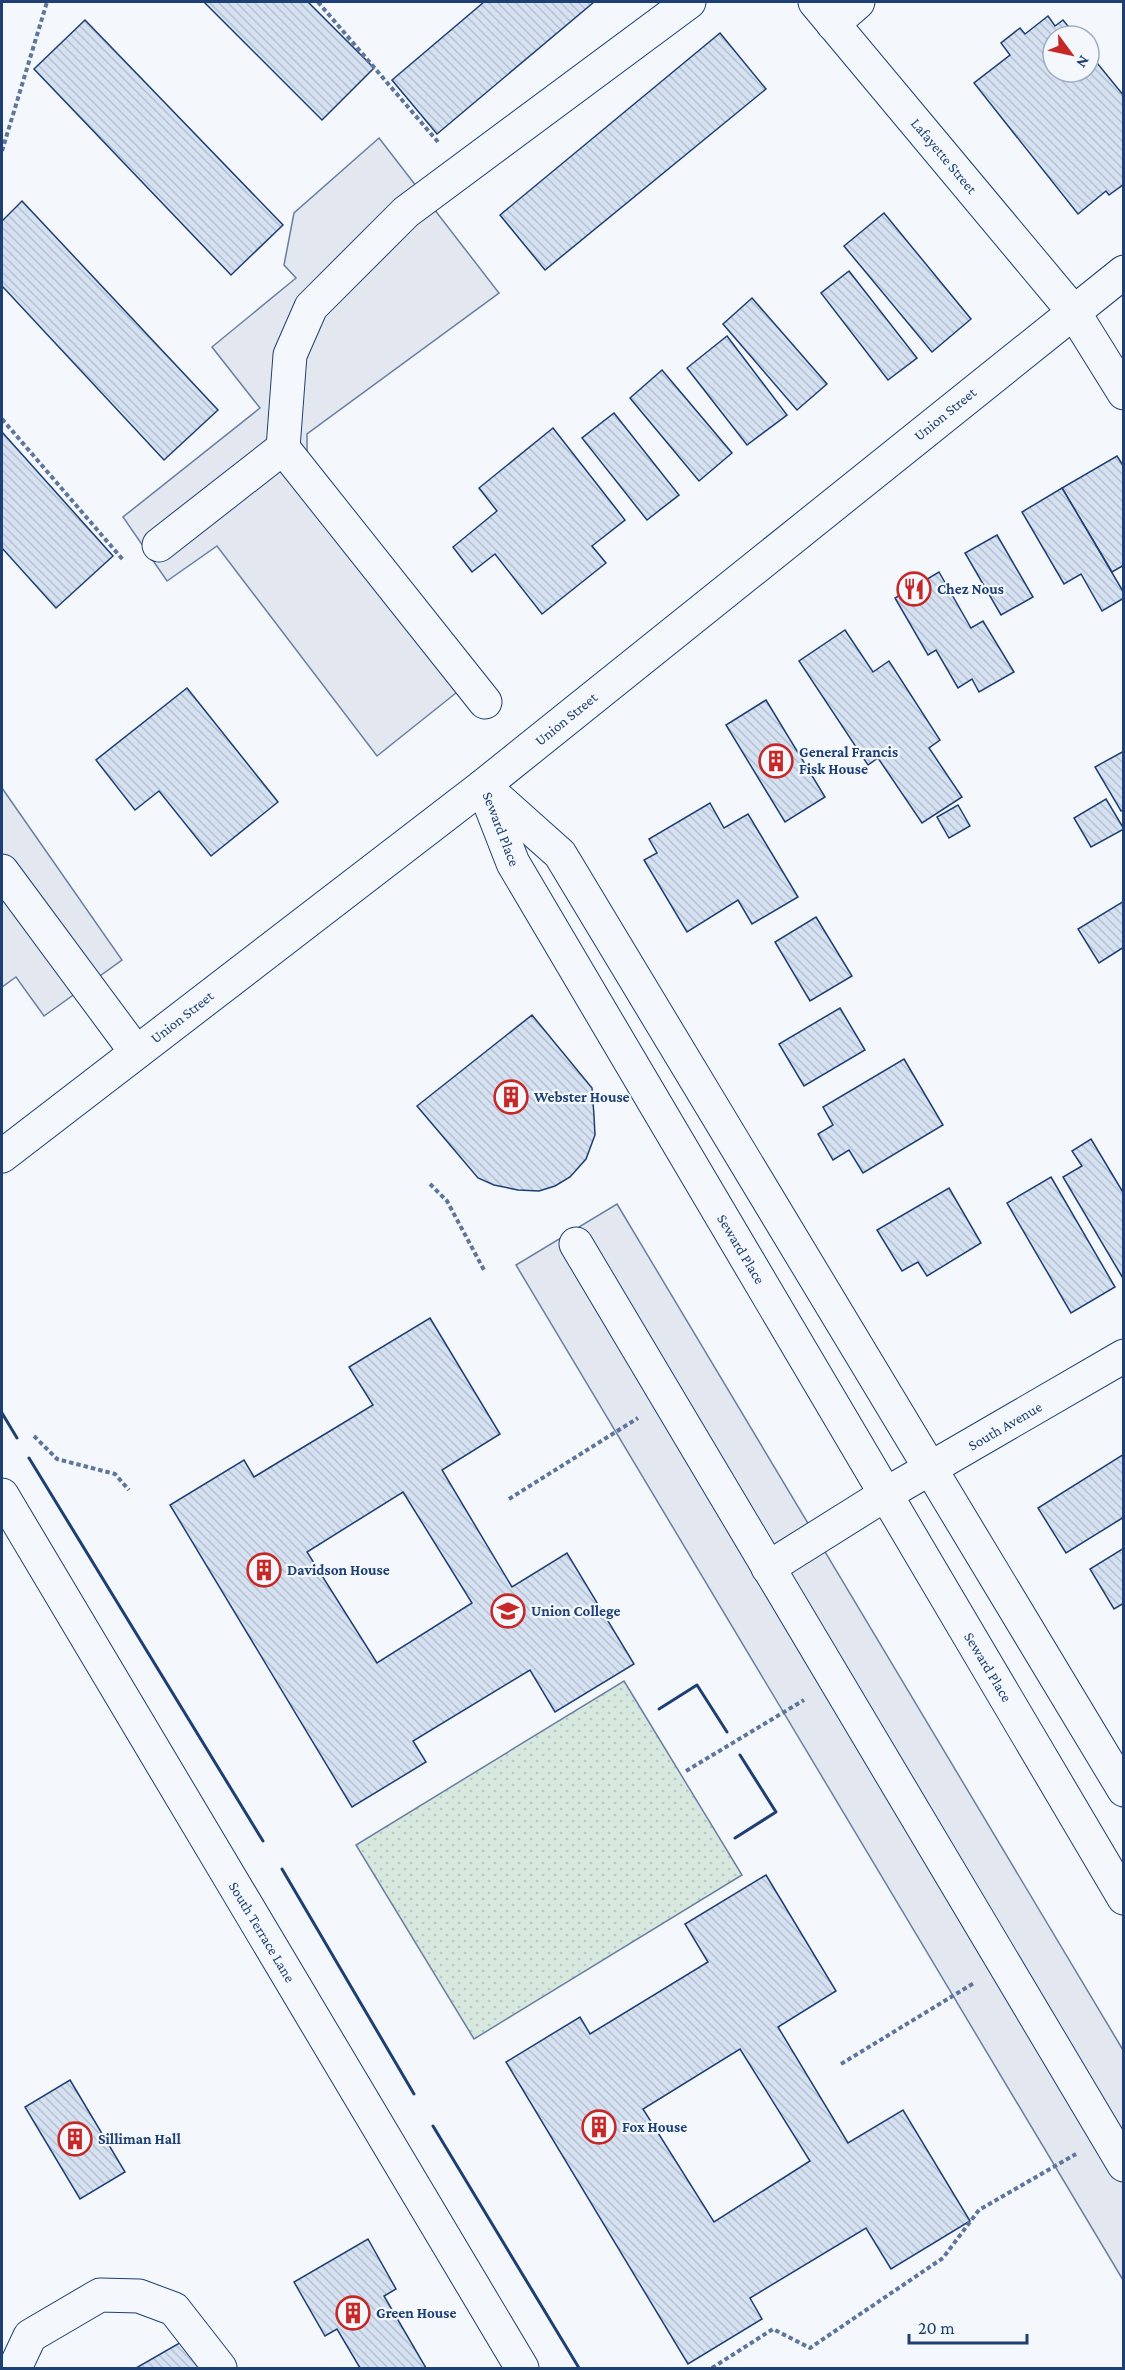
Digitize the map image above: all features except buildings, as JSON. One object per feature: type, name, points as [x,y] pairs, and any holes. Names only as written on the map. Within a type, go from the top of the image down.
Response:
[{"type":"street","points":[[485,702],[283,448],[290,355],[311,307],[406,212],[689,2]]},
{"type":"street","points":[[824,13],[858,2]]},
{"type":"street","name":"Lafayette Street","points":[[824,13],[1073,311],[1124,393]]},
{"type":"street","name":"Union Street","points":[[2,1156],[483,786],[1124,272]]},
{"type":"street","points":[[159,545],[283,448]]},
{"type":"street","name":"Seward Place","points":[[483,786],[560,854],[1124,1790]]},
{"type":"street","name":"Seward Place","points":[[483,786],[513,863],[1124,1898]]},
{"type":"street","points":[[2,871],[136,1052]]},
{"type":"street","points":[[576,1244],[1124,2165]]},
{"type":"street","name":"South Avenue","points":[[768,1568],[886,1494],[1124,1356]]},
{"type":"street","name":"South Terrace Lane","points":[[2,1495],[522,2368]]},
{"type":"street","points":[[15,2368],[30,2336],[100,2295],[140,2296],[174,2309],[220,2368]]},
{"type":"path","points":[[2,151],[47,2]]},
{"type":"path","points":[[318,2],[462,170]]},
{"type":"path","points":[[2,419],[128,565],[159,545]]},
{"type":"path","points":[[430,1184],[447,1201],[484,1270]]},
{"type":"path","points":[[509,1498],[668,1399]]},
{"type":"path","points":[[34,1436],[57,1459],[115,1474],[129,1490]]},
{"type":"path","points":[[686,1771],[767,1722]]},
{"type":"path","points":[[842,2064],[1005,1965]]},
{"type":"path","points":[[712,2368],[773,2329],[810,2348],[943,2258],[979,2210],[1106,2136]]},
{"type":"shaded area","points":[[379,138],[499,293],[307,434],[307,457],[481,673],[377,756],[217,546],[167,581],[123,517],[260,408],[212,347],[296,278],[284,265],[294,213]]},
{"type":"shaded area","points":[[2,788],[122,960],[44,1016],[16,977],[2,987]]},
{"type":"shaded area","points":[[617,1204],[1123,2050],[1123,2280],[516,1265]]},
{"type":"shaded area","points":[[624,1681],[742,1875],[474,2039],[356,1845]]},
{"type":"wall","points":[[2,1413],[17,1438]]},
{"type":"wall","points":[[29,1458],[263,1841]]},
{"type":"wall","points":[[659,1709],[697,1685],[727,1732]]},
{"type":"wall","points":[[735,1838],[776,1812],[740,1755]]},
{"type":"wall","points":[[282,1869],[414,2094]]},
{"type":"wall","points":[[433,2126],[579,2368]]},
{"type":"place","name":"Chez Nous","points":[[914,589]]},
{"type":"place","name":"General Francis Fisk House","points":[[776,761]]},
{"type":"place","name":"Webster House","points":[[511,1097]]},
{"type":"place","name":"Davidson House","points":[[264,1570]]},
{"type":"place","name":"Union College","points":[[508,1611]]},
{"type":"place","name":"Fox House","points":[[599,2127]]},
{"type":"place","name":"Silliman Hall","points":[[75,2139]]},
{"type":"place","name":"Green House","points":[[353,2313]]}]
